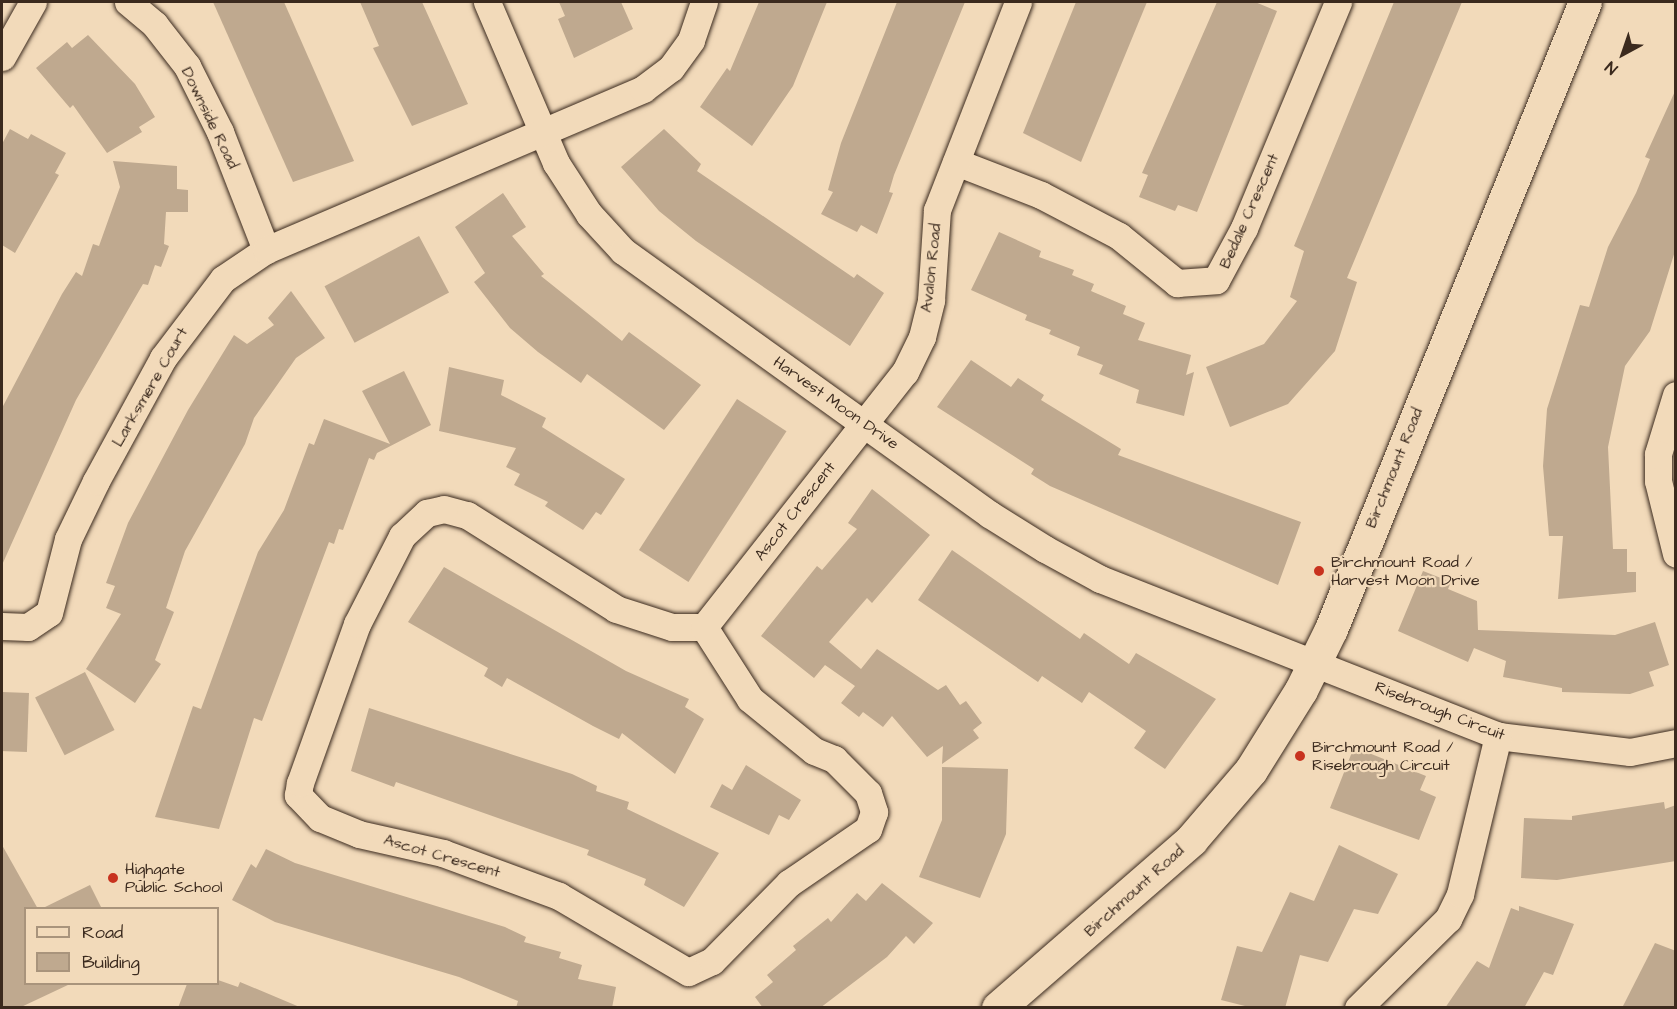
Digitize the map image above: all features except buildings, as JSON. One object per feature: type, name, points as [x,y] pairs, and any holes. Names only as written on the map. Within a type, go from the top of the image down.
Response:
[{"type":"main road","name":"Birchmount Road","points":[[998,1008],[1191,840],[1251,770],[1314,663],[1585,2]]},
{"type":"street","points":[[2,57],[33,2]]},
{"type":"street","name":"Downside Road","points":[[128,2],[155,25],[187,66],[220,132],[266,250]]},
{"type":"street","name":"Harvest Moon Drive","points":[[487,2],[540,130],[589,214],[623,251],[989,514],[1100,579],[1314,663]]},
{"type":"street","points":[[540,130],[643,89],[671,68],[691,40],[704,2]]},
{"type":"street","name":"Avalon Road","points":[[865,423],[905,372],[922,337],[931,300],[937,210],[1018,2]]},
{"type":"street","name":"Bedale Crescent","points":[[956,162],[1041,195],[1119,236],[1177,283],[1216,280],[1244,228],[1338,2]]},
{"type":"street","name":"Larksmere Court","points":[[2,626],[28,627],[49,613],[68,539],[163,358],[223,279],[266,250],[540,130]]},
{"type":"street","points":[[1676,394],[1660,445],[1658,481],[1676,554]]},
{"type":"street","name":"Ascot Crescent","points":[[704,627],[865,423]]},
{"type":"street","name":"Ascot Crescent","points":[[444,509],[466,515],[616,609],[672,627],[704,627],[750,699],[852,775],[868,793],[874,812],[868,830],[789,883],[700,969],[688,972],[671,966],[627,933],[560,896],[443,853],[360,834],[320,818],[298,795],[308,753],[357,624],[402,536],[427,513],[444,509]]},
{"type":"street","name":"Risebrough Circuit","points":[[1314,663],[1498,736],[1630,752],[1676,743]]},
{"type":"street","points":[[1358,1008],[1452,910],[1460,894],[1498,736]]},
{"type":"place","name":"Birchmount Road / Harvest Moon Drive","points":[[1319,571]]},
{"type":"place","name":"Birchmount Road / Risebrough Circuit","points":[[1300,756]]},
{"type":"place","name":"Highgate Public School","points":[[113,878]]}]
